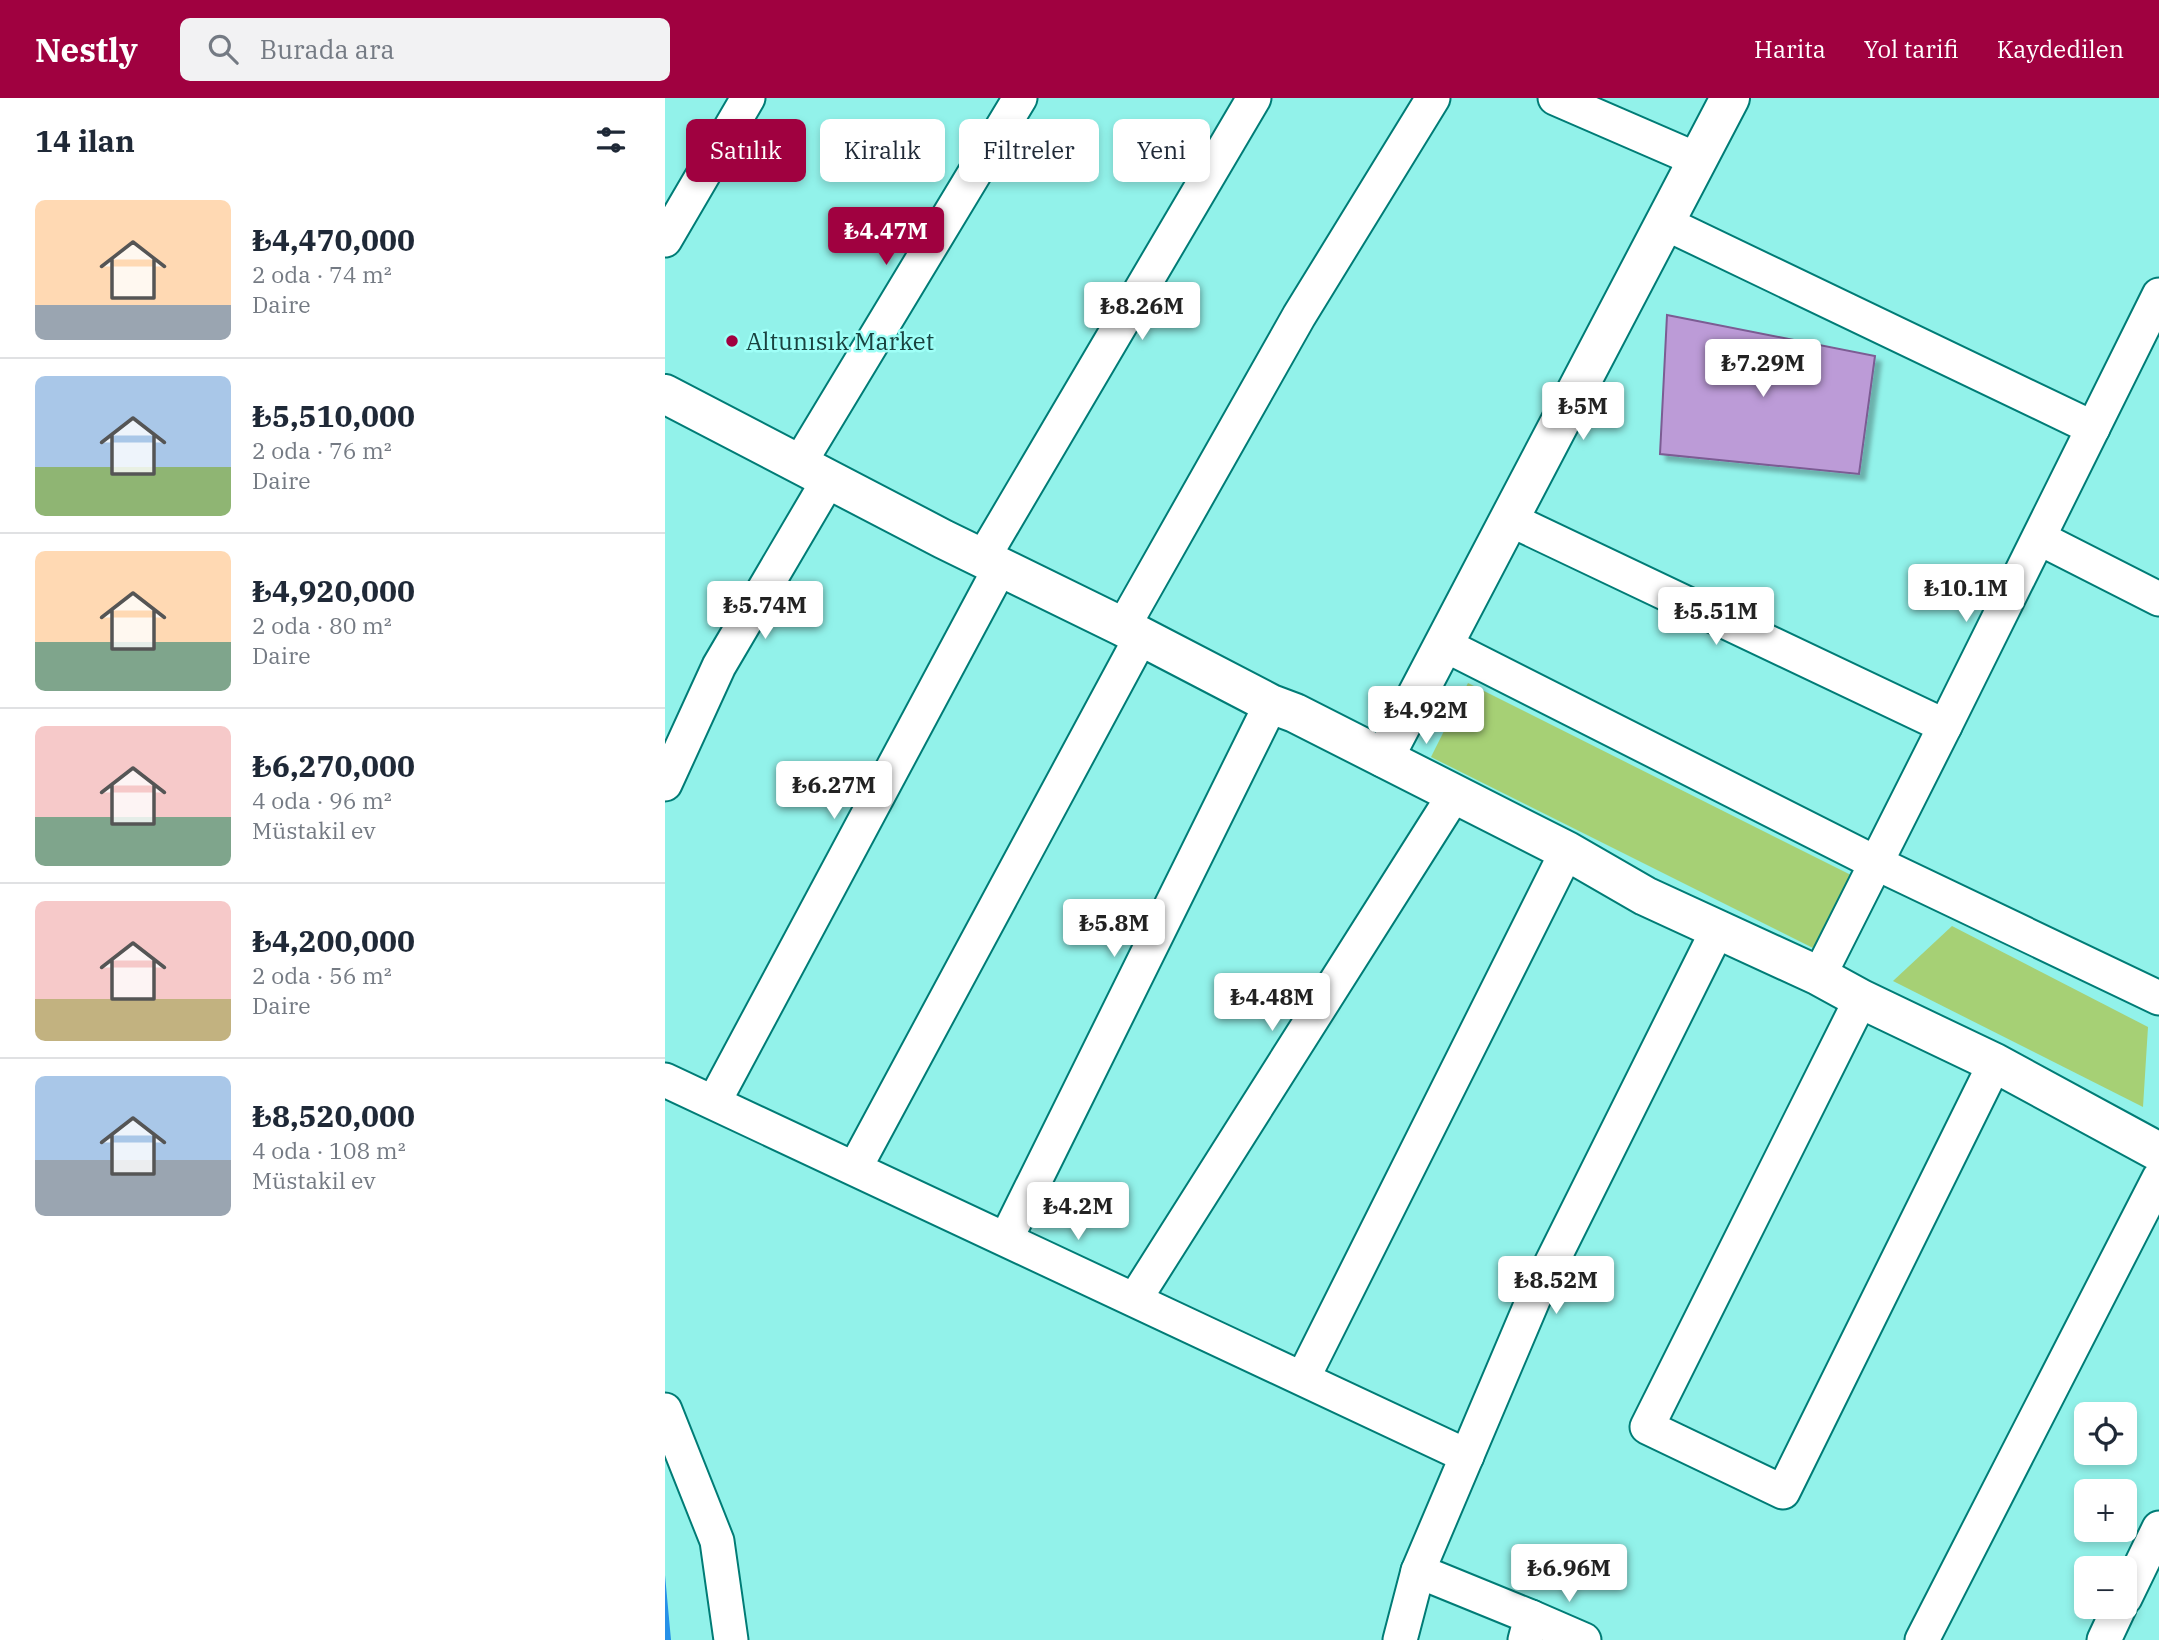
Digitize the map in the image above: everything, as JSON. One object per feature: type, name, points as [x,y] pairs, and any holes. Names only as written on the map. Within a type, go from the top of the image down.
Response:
[{"type":"main road","points":[[1384,758],[1730,98]]},
{"type":"main road","points":[[666,396],[1271,704],[1295,713],[1384,758],[1567,852],[1645,897],[1819,976],[1994,1063],[2159,1152]]},
{"type":"street","points":[[665,240],[748,98]]},
{"type":"street","points":[[665,784],[814,471],[1020,98]]},
{"type":"street","points":[[714,1102],[992,562],[1254,98]]},
{"type":"street","points":[[855,1168],[1299,316],[1433,98]]},
{"type":"street","points":[[1555,98],[1698,160]]},
{"type":"street","points":[[1665,223],[2093,428]]},
{"type":"street","points":[[1819,976],[2093,428],[2147,350],[2159,295]]},
{"type":"street","points":[[1509,519],[1945,726]]},
{"type":"street","points":[[2039,538],[2159,599]]},
{"type":"street","points":[[1443,644],[1876,863],[2159,998]]},
{"type":"street","points":[[1006,1239],[1271,704]]},
{"type":"street","points":[[1135,1299],[1454,795]]},
{"type":"street","points":[[1303,1378],[1567,852]]},
{"type":"street","points":[[1400,1640],[1418,1571],[1533,1300],[1718,929]]},
{"type":"street","points":[[1861,999],[1647,1427],[1783,1492],[1994,1063]]},
{"type":"street","points":[[665,1080],[1467,1456]]},
{"type":"street","points":[[1922,1640],[2159,1178]]},
{"type":"street","points":[[665,1410],[717,1541],[731,1640]]},
{"type":"street","points":[[2137,1573],[2159,1528]]},
{"type":"street","points":[[1418,1571],[1528,1629],[1584,1640]]},
{"type":"street","points":[[2104,1640],[2114,1619]]},
{"type":"green space","points":[[1468,683],[1855,877],[1817,950],[1431,757]]},
{"type":"green space","points":[[1952,926],[2148,1027],[2143,1107],[1893,981]]},
{"type":"water","points":[[665,1575],[671,1640],[665,1640]]},
{"type":"building","points":[[1667,315],[1875,356],[1859,474],[1660,454]]},
{"type":"place","name":"Altunısık Market","points":[[732,341]]}]
